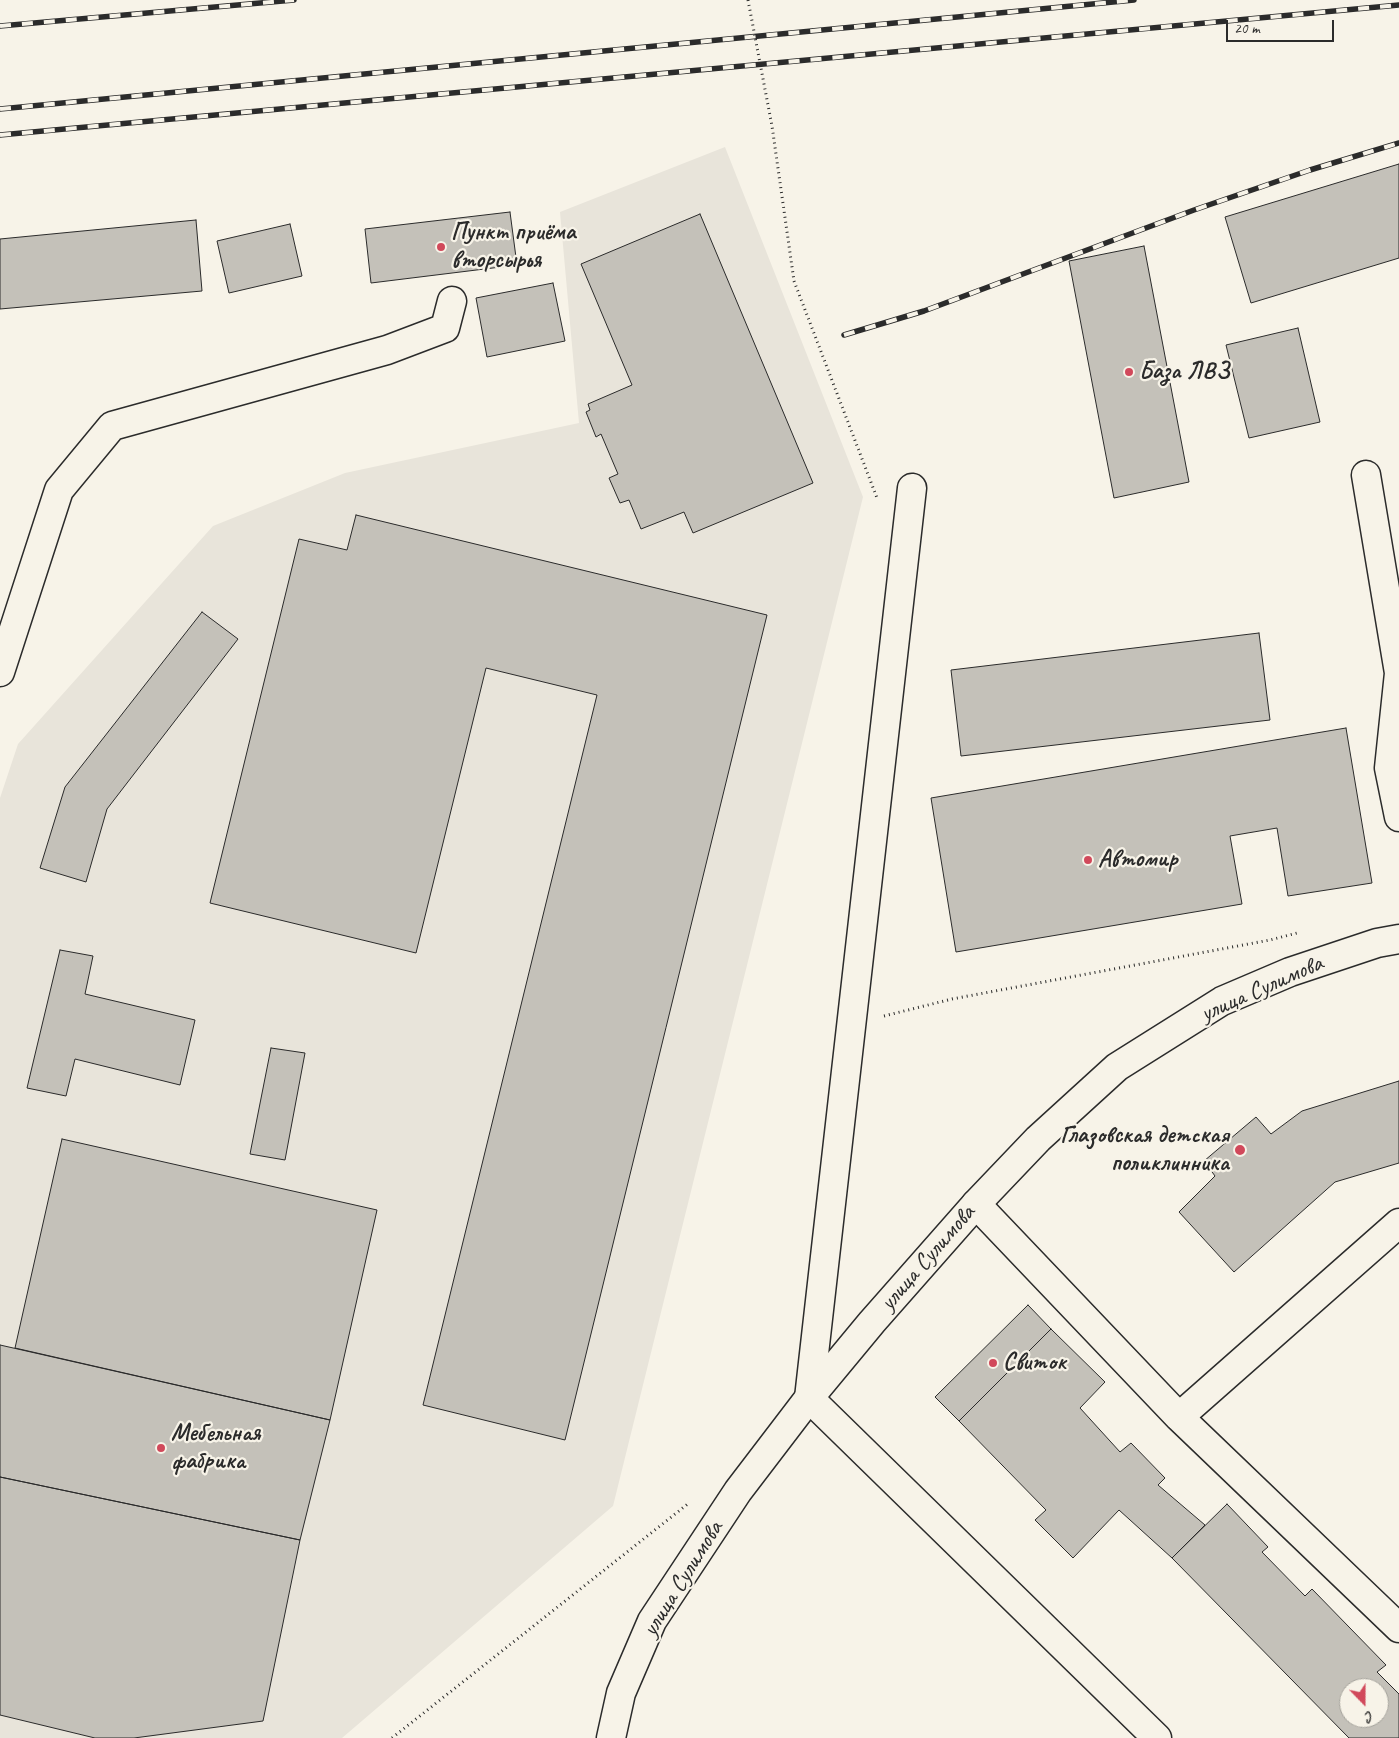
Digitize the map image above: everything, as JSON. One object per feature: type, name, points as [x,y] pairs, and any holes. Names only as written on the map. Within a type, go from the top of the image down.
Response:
[{"type":"main road","points":[[0,672],[58,490],[112,426],[387,350],[445,328],[452,302]]},
{"type":"main road","points":[[1366,475],[1399,673],[1389,768],[1399,817]]},
{"type":"main road","points":[[912,488],[810,1398],[1157,1738]]},
{"type":"main road","name":"улица Сулимова","points":[[611,1738],[621,1693],[652,1621],[738,1491],[872,1322],[976,1204],[1038,1139],[1117,1067],[1222,1001],[1290,972],[1377,943],[1399,939]]},
{"type":"main road","points":[[976,1204],[1179,1417],[1399,1628]]},
{"type":"main road","points":[[1179,1417],[1399,1224]]},
{"type":"path","points":[[748,0],[772,126],[794,281],[879,502]]},
{"type":"path","points":[[851,1024],[952,999],[1260,942],[1298,933]]},
{"type":"path","points":[[392,1738],[693,1500]]},
{"type":"shaded area","points":[[725,147],[863,497],[613,1506],[342,1738],[0,1738],[0,798],[18,744],[213,526],[345,473],[579,423],[560,212]]},
{"type":"building","points":[[1399,164],[1399,258],[1251,303],[1225,217]]},
{"type":"building","name":"Пункт приёма вторсырья","points":[[510,212],[517,265],[371,283],[365,229]]},
{"type":"building","points":[[700,214],[813,483],[693,533],[684,512],[641,529],[629,500],[620,503],[609,478],[618,474],[601,434],[596,437],[586,412],[590,410],[588,404],[632,385],[581,264]]},
{"type":"building","points":[[196,220],[202,291],[0,309],[0,239]]},
{"type":"building","points":[[290,224],[302,276],[229,293],[217,241]]},
{"type":"building","name":"База ЛВЗ","points":[[1144,246],[1189,482],[1114,498],[1069,261]]},
{"type":"building","points":[[553,283],[565,341],[487,357],[476,298]]},
{"type":"building","points":[[1298,328],[1320,422],[1249,438],[1226,345]]},
{"type":"building","points":[[356,515],[767,615],[565,1440],[423,1405],[597,695],[486,668],[416,953],[210,903],[299,539],[347,550]]},
{"type":"building","points":[[202,612],[238,639],[107,809],[86,882],[40,868],[65,787]]},
{"type":"building","points":[[1259,633],[1270,720],[961,756],[951,670]]},
{"type":"building","name":"Автомир","points":[[1346,728],[1372,883],[1288,896],[1277,828],[1230,836],[1242,904],[956,952],[931,798]]},
{"type":"building","points":[[60,950],[93,956],[85,994],[195,1020],[180,1085],[75,1059],[66,1096],[27,1088]]},
{"type":"building","points":[[271,1048],[305,1053],[285,1160],[250,1154]]},
{"type":"building","points":[[1399,1081],[1399,1163],[1335,1182],[1234,1272],[1179,1212],[1215,1176],[1204,1161],[1256,1117],[1271,1134],[1302,1111]]},
{"type":"building","points":[[62,1139],[377,1210],[330,1420],[15,1348]]},
{"type":"building","name":"Свиток","points":[[1028,1305],[1051,1329],[959,1421],[935,1397]]},
{"type":"building","points":[[1051,1329],[1105,1382],[1080,1408],[1120,1452],[1131,1443],[1165,1478],[1158,1485],[1205,1525],[1172,1558],[1119,1510],[1073,1558],[1035,1520],[1046,1510],[959,1421]]},
{"type":"building","name":"Мебельная фабрика","points":[[0,1345],[330,1420],[300,1540],[0,1477]]},
{"type":"building","points":[[0,1477],[300,1540],[263,1721],[134,1738],[95,1738],[0,1715]]},
{"type":"building","points":[[1227,1504],[1268,1547],[1262,1552],[1305,1596],[1312,1589],[1386,1665],[1377,1672],[1383,1678],[1339,1678],[1339,1728],[1172,1558]]},
{"type":"building","points":[[1389,1684],[1399,1694],[1399,1738],[1349,1738],[1339,1728],[1389,1728]]},
{"type":"railway","points":[[0,26],[294,0]]},
{"type":"railway","points":[[0,109],[1134,0]]},
{"type":"railway","points":[[0,135],[1399,5]]},
{"type":"railway","points":[[844,335],[924,311],[1194,210],[1310,170],[1399,143]]},
{"type":"place","name":"Пункт приёма вторсырья","points":[[441,247]]},
{"type":"place","name":"База ЛВЗ","points":[[1129,372]]},
{"type":"place","name":"Автомир","points":[[1088,860]]},
{"type":"place","name":"Глазовская детская поликлинника","points":[[1240,1150]]},
{"type":"place","name":"Свиток","points":[[993,1363]]},
{"type":"place","name":"Мебельная фабрика","points":[[161,1448]]}]
